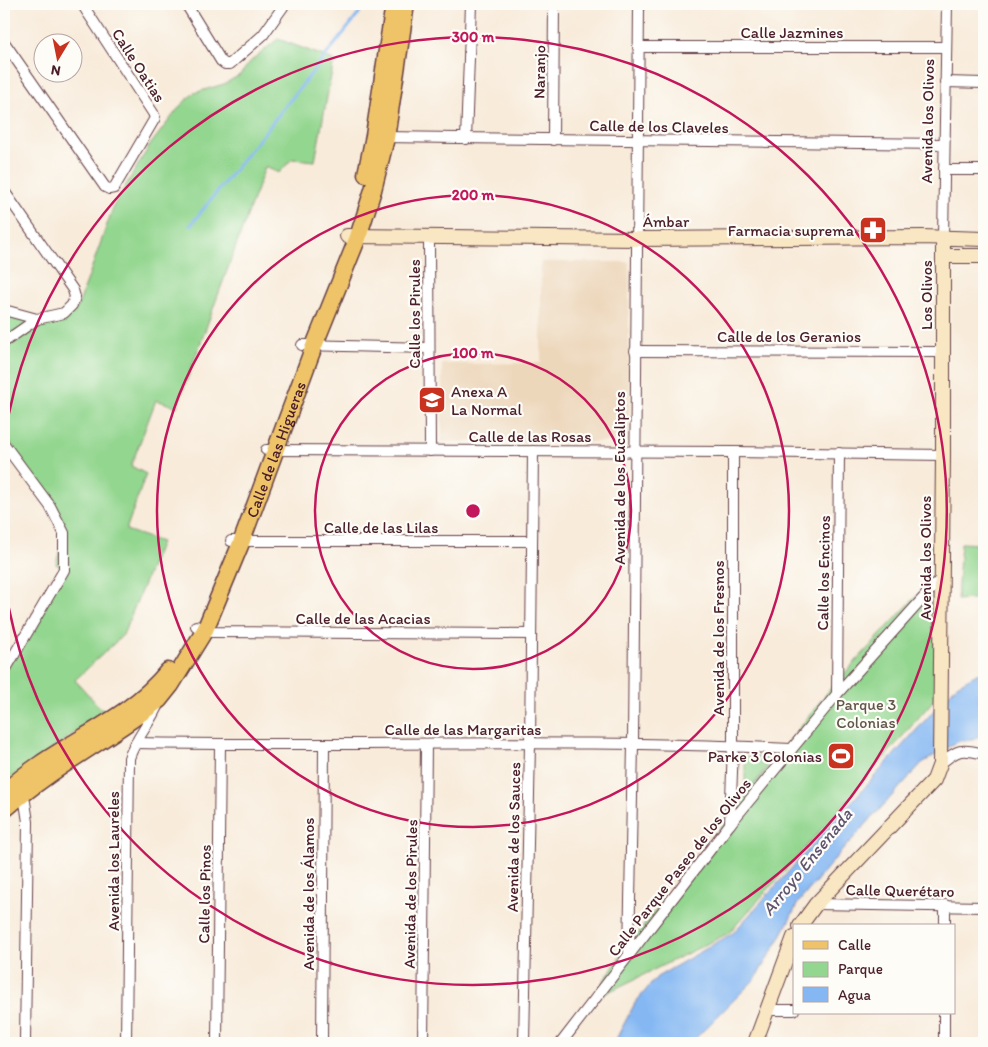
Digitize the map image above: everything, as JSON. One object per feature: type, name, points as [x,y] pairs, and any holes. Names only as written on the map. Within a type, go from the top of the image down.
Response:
[{"type":"main road","name":"Calle de las Higueras","points":[[380,137],[394,4]]},
{"type":"main road","name":"Calle de las Higueras","points":[[4,810],[13,790],[72,742],[157,694],[184,649],[200,628],[236,542],[308,345],[352,237],[359,204],[380,137],[406,4]]},
{"type":"street","name":"Calle Oatias","points":[[4,42],[105,187],[109,189],[114,188],[155,118],[82,4]]},
{"type":"street","points":[[186,4],[221,61],[225,64],[230,64],[263,35],[285,4]]},
{"type":"street","points":[[466,139],[471,4]]},
{"type":"street","name":"Naranjo","points":[[553,140],[554,4]]},
{"type":"street","name":"Avenida de los Eucaliptos","points":[[629,953],[633,744],[639,4]]},
{"type":"street","name":"Avenida los Olivos","points":[[943,238],[947,4]]},
{"type":"street","name":"Calle Jazmines","points":[[638,47],[946,47]]},
{"type":"street","points":[[945,82],[984,83]]},
{"type":"street","name":"Calle de los Claveles","points":[[380,137],[944,144]]},
{"type":"street","points":[[944,170],[984,170]]},
{"type":"street","points":[[4,191],[73,290],[75,298],[72,306],[64,313],[37,318],[4,310]]},
{"type":"street","name":"Ámbar","points":[[352,237],[984,239]]},
{"type":"street","name":"Calle los Pirules","points":[[429,238],[430,451]]},
{"type":"street","name":"Los Olivos","points":[[943,238],[943,352]]},
{"type":"street","points":[[943,256],[984,256]]},
{"type":"street","points":[[4,342],[37,318]]},
{"type":"street","points":[[308,345],[429,348]]},
{"type":"street","name":"Calle de los Geranios","points":[[635,351],[943,352]]},
{"type":"street","name":"Avenida los Olivos","points":[[940,764],[943,576],[943,352]]},
{"type":"street","points":[[4,444],[50,506],[64,533],[64,570],[4,672]]},
{"type":"street","name":"Calle de las Rosas","points":[[271,450],[943,455]]},
{"type":"street","name":"Avenida de los Sauces","points":[[524,1043],[533,452]]},
{"type":"street","name":"Avenida de los Fresnos","points":[[730,824],[733,746],[733,452]]},
{"type":"street","name":"Calle los Encinos","points":[[837,694],[839,453]]},
{"type":"street","name":"Calle de las Lilas","points":[[236,542],[532,541]]},
{"type":"street","name":"Calle Parque Paseo de los Olivos","points":[[561,1043],[629,953],[791,749],[837,694],[943,576]]},
{"type":"street","name":"Calle de las Acacias","points":[[200,628],[212,632],[531,634]]},
{"type":"street","name":"Avenida los Laureles","points":[[126,1043],[128,767],[129,758],[136,743],[154,716],[157,694]]},
{"type":"street","name":"Calle de las Margaritas","points":[[136,743],[324,745],[633,744],[791,749]]},
{"type":"street","name":"Calle los Pinos","points":[[217,1043],[220,744]]},
{"type":"street","name":"Avenida de los Pirules","points":[[423,1043],[426,744]]},
{"type":"street","name":"Avenida de los Álamos","points":[[322,1043],[324,745]]},
{"type":"street","points":[[801,924],[816,904],[934,780],[940,764],[956,752],[970,750],[984,754]]},
{"type":"street","points":[[13,790],[28,822],[25,1043]]},
{"type":"street","name":"Calle Querétaro","points":[[816,904],[984,907]]},
{"type":"street","points":[[945,905],[945,924]]},
{"type":"street","points":[[755,1043],[793,940]]},
{"type":"street","points":[[766,1010],[793,1010]]},
{"type":"street","points":[[944,1014],[944,1043]]},
{"type":"shaded area","points":[[541,262],[629,262],[629,442],[442,442],[442,364],[541,363]]},
{"type":"green space","points":[[278,39],[334,60],[315,161],[292,159],[279,173],[265,167],[177,407],[156,400],[131,466],[146,474],[126,530],[161,542],[123,635],[75,680],[104,712],[4,783],[4,672],[64,570],[56,564],[64,533],[50,506],[4,432],[4,311],[37,319],[77,309],[114,205],[150,145],[181,105],[194,93],[224,84],[240,75],[251,61]]},
{"type":"green space","points":[[983,512],[984,598],[957,600],[961,543],[981,544]]},
{"type":"green space","name":"Parque 3 Colonias","points":[[934,577],[938,695],[729,933],[590,1001],[626,948],[831,688]]},
{"type":"green space","points":[[745,757],[774,757],[745,796]]},
{"type":"water","name":"Arroyo Ensenada","points":[[984,670],[984,732],[973,740],[959,741],[922,763],[838,855],[798,903],[780,938],[755,979],[691,1043],[614,1043],[635,1003],[657,977],[733,933],[957,685]]},
{"type":"waterway","points":[[190,226],[358,15],[364,4]]},
{"type":"place","name":"Farmacia suprema","points":[[873,230]]},
{"type":"place","name":"Anexa A La Normal","points":[[432,400]]},
{"type":"place","name":"Parke 3 Colonias","points":[[841,756]]}]
